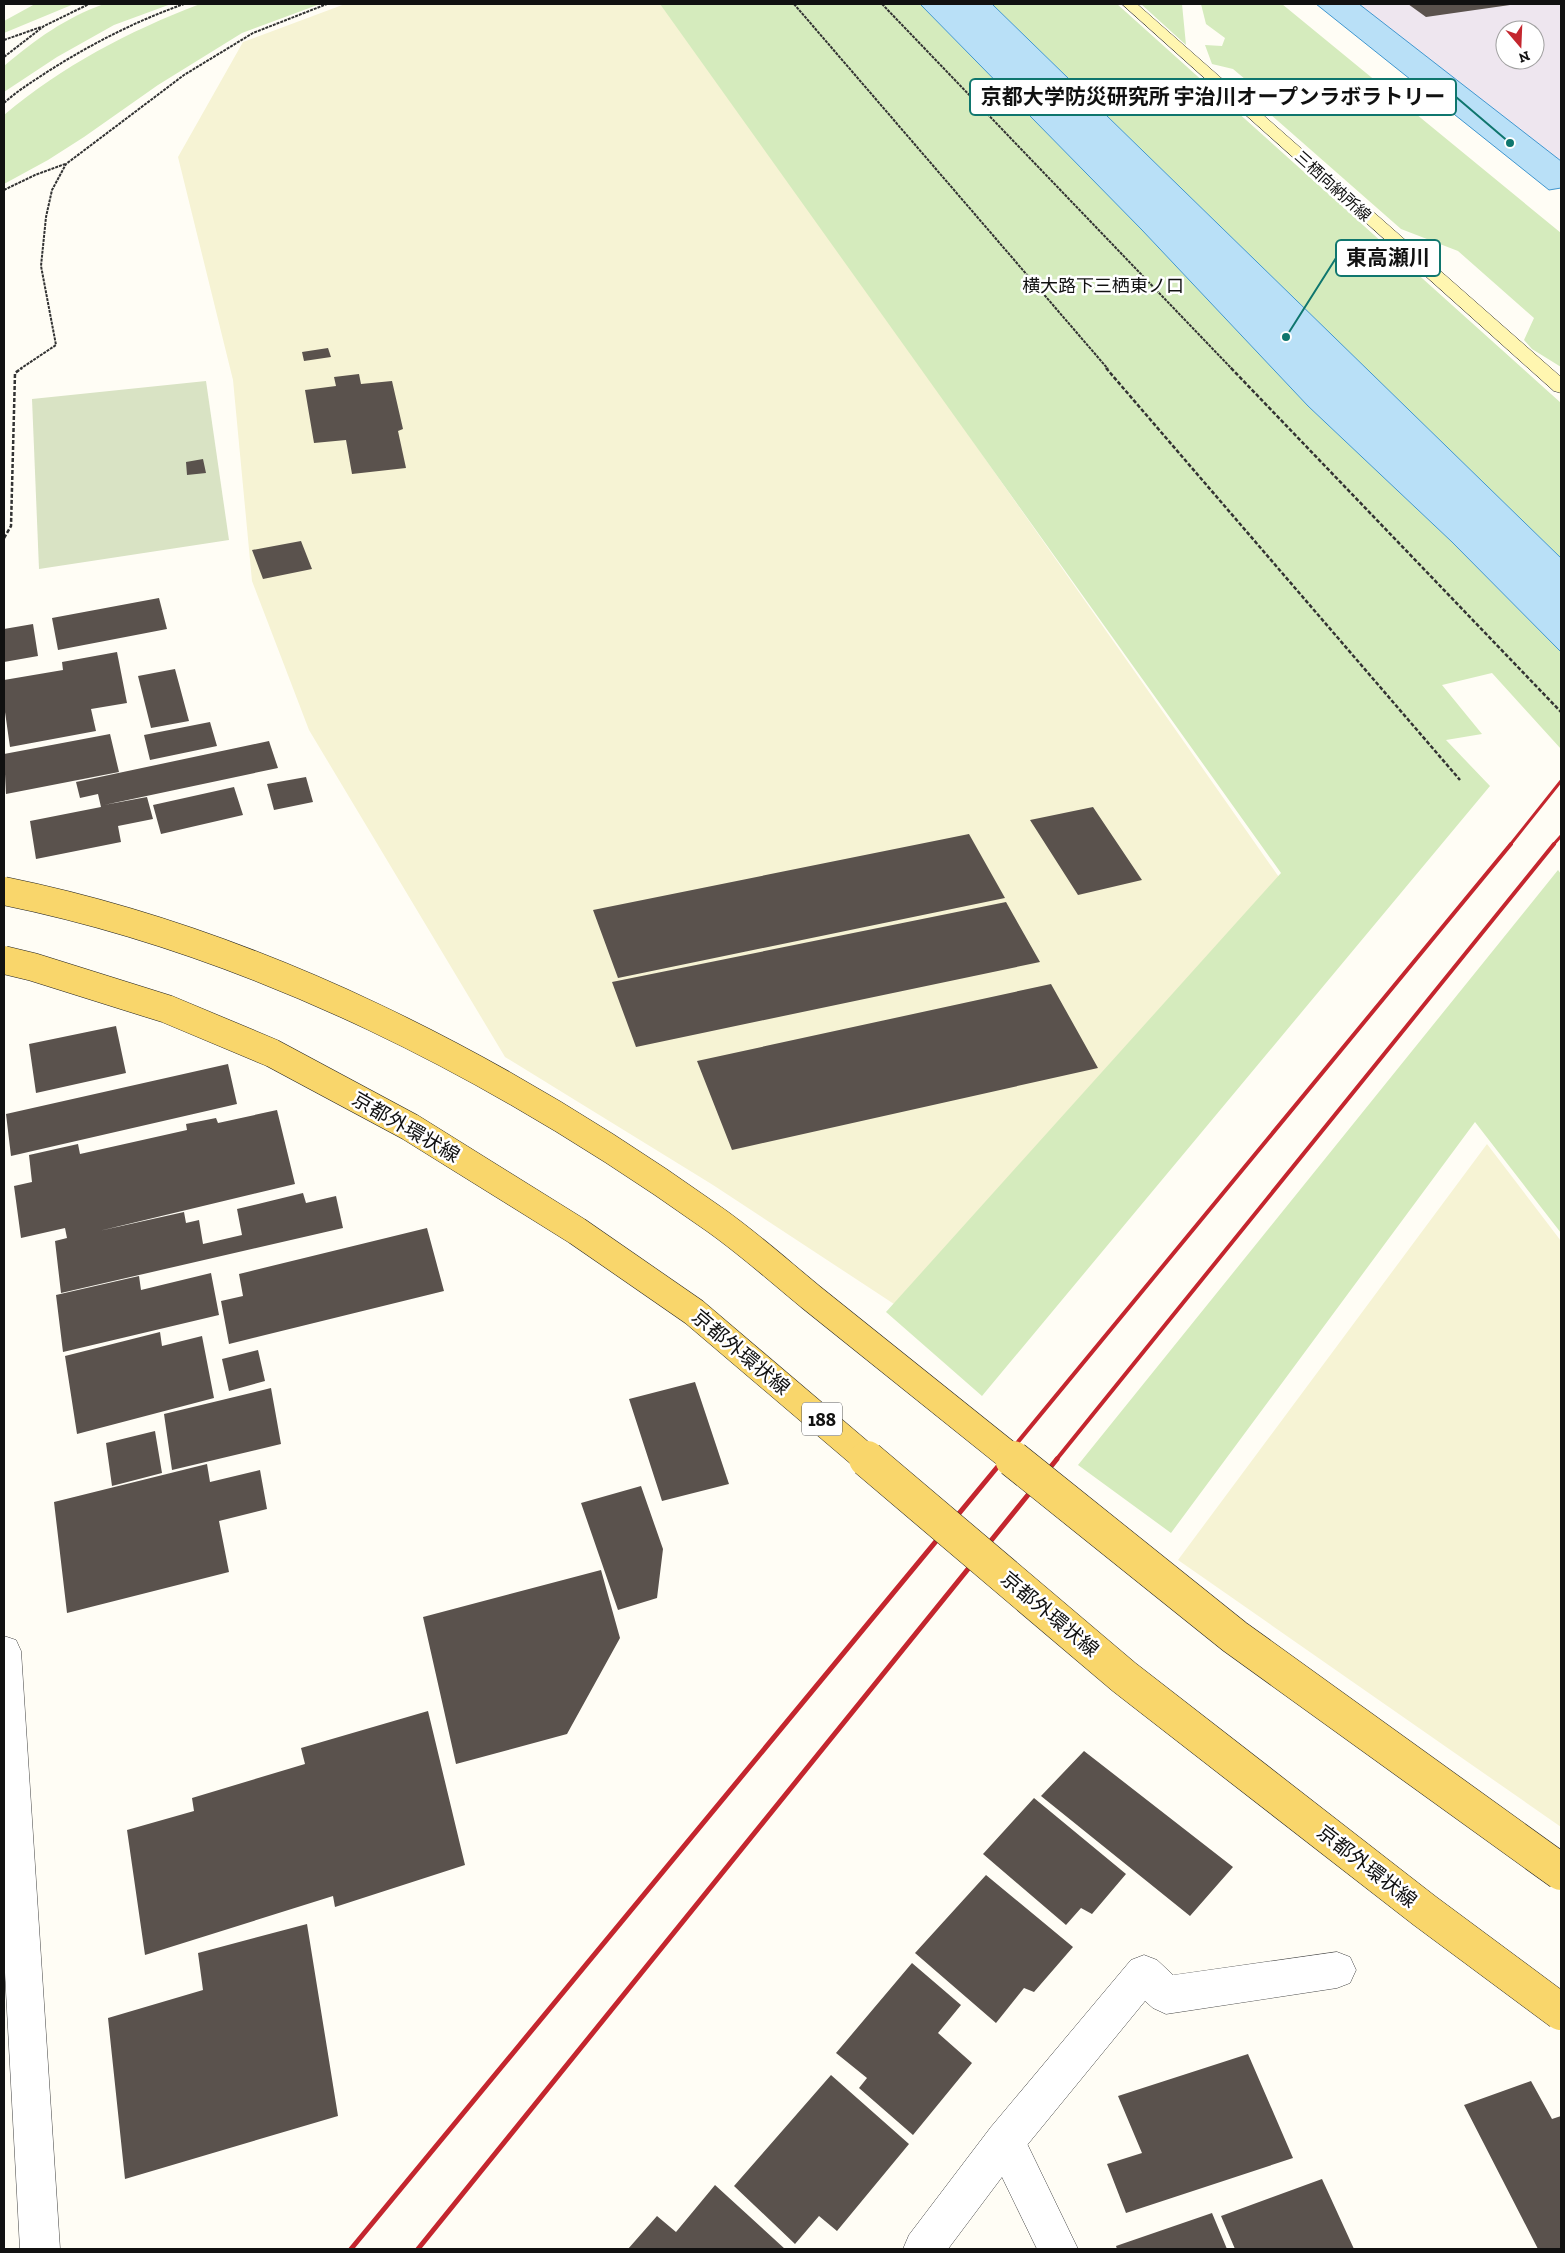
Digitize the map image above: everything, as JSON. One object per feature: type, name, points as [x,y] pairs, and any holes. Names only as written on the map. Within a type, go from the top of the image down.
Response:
[{"type":"main road","name":"三栖向納所線","points":[[1129,4],[1561,387]]},
{"type":"main road","points":[[4,891],[48,900],[161,931],[251,965],[373,1017],[490,1076],[592,1137],[713,1218],[1235,1637],[1561,1872]]},
{"type":"main road","name":"京都外環状線","points":[[4,960],[33,967],[167,1009],[272,1053],[410,1127],[576,1230],[694,1312],[1132,1683],[1425,1911],[1561,2012]]},
{"type":"street","points":[[4,1652],[40,2249]]},
{"type":"street","points":[[922,2249],[1005,2141],[1144,1973],[1166,1995],[1337,1970]]},
{"type":"street","points":[[1005,2141],[1058,2249]]},
{"type":"path","points":[[4,40],[44,26],[89,4]]},
{"type":"path","points":[[4,102],[64,61],[127,26],[184,4]]},
{"type":"path","points":[[4,190],[35,175],[66,164],[184,75],[253,33],[327,4]]},
{"type":"path","points":[[794,4],[1460,780]]},
{"type":"path","points":[[882,4],[1561,712]]},
{"type":"path","points":[[4,57],[44,26]]},
{"type":"path","points":[[4,538],[10,526],[15,373],[56,346],[41,266],[46,217],[52,190],[66,164]]},
{"type":"shaded area","points":[[345,4],[666,4],[1281,880],[894,1304],[713,1185],[505,1057],[309,730],[252,581],[233,380],[178,157],[243,42]]},
{"type":"shaded area","points":[[1347,4],[1561,4],[1561,180]]},
{"type":"shaded area","points":[[1487,1144],[1561,1241],[1561,1827],[1178,1560]]},
{"type":"green space","points":[[35,4],[74,4],[4,33],[4,21]]},
{"type":"green space","points":[[104,4],[171,4],[114,25],[57,57],[4,92],[4,66],[51,30],[76,16]]},
{"type":"green space","points":[[200,4],[320,4],[242,33],[158,85],[48,160],[4,184],[4,115],[50,80],[97,51],[147,26]]},
{"type":"green space","points":[[660,4],[920,4],[1142,230],[1308,406],[1452,542],[1561,652],[1561,749],[1492,673],[1442,685],[1482,734],[1446,740],[1490,786],[982,1396],[886,1312],[1281,873]]},
{"type":"green space","points":[[992,4],[1117,4],[1561,403],[1561,558]]},
{"type":"green space","points":[[1141,4],[1182,4],[1186,45]]},
{"type":"green space","points":[[1201,4],[1282,4],[1561,233],[1561,367],[1532,349],[1524,340],[1534,318],[1458,251],[1401,229],[1261,106],[1264,95],[1233,69],[1212,64],[1205,45],[1222,46],[1225,38],[1206,24]]},
{"type":"green space","points":[[206,381],[229,540],[39,569],[32,399]]},
{"type":"green space","points":[[1558,870],[1561,874],[1561,1233],[1475,1122],[1171,1533],[1078,1465]]},
{"type":"water","points":[[920,4],[992,4],[1561,558],[1561,652],[1452,542],[1308,406],[1142,230]]},
{"type":"water","points":[[1316,4],[1359,4],[1561,161],[1561,188],[1549,190]]},
{"type":"building","points":[[1408,4],[1509,4],[1510,5],[1426,17]]},
{"type":"building","points":[[328,348],[331,357],[304,361],[302,352]]},
{"type":"building","points":[[359,374],[361,384],[392,381],[403,429],[398,431],[406,468],[352,474],[346,440],[314,443],[305,390],[336,386],[334,377]]},
{"type":"building","points":[[203,459],[206,473],[187,475],[186,462]]},
{"type":"building","points":[[301,541],[312,569],[263,579],[252,550]]},
{"type":"building","points":[[159,598],[167,629],[58,650],[52,618]]},
{"type":"building","points":[[33,624],[38,656],[4,662],[4,629]]},
{"type":"building","points":[[117,652],[127,703],[91,709],[96,731],[10,747],[4,705],[4,680],[63,670],[62,662]]},
{"type":"building","points":[[175,669],[189,721],[151,728],[138,676]]},
{"type":"building","points":[[210,722],[217,746],[150,760],[144,735]]},
{"type":"building","points":[[110,734],[119,772],[6,794],[4,754]]},
{"type":"building","points":[[269,741],[278,768],[104,805],[147,797],[153,819],[118,826],[121,842],[36,859],[30,821],[101,807],[98,794],[80,798],[76,782]]},
{"type":"building","points":[[306,777],[313,802],[274,810],[267,784]]},
{"type":"building","points":[[234,787],[243,815],[161,834],[153,805]]},
{"type":"building","points":[[1093,807],[1142,880],[1078,895],[1030,820]]},
{"type":"building","points":[[969,834],[1005,898],[618,978],[593,910]]},
{"type":"building","points":[[1006,902],[1040,962],[636,1047],[612,982]]},
{"type":"building","points":[[1051,984],[1098,1068],[732,1150],[697,1061]]},
{"type":"building","points":[[116,1026],[126,1073],[36,1093],[29,1044]]},
{"type":"building","points":[[228,1064],[237,1104],[11,1156],[6,1114]]},
{"type":"building","points":[[277,1110],[295,1184],[99,1231],[184,1212],[186,1223],[199,1220],[203,1244],[242,1235],[237,1209],[303,1193],[306,1203],[336,1196],[343,1228],[61,1293],[55,1241],[67,1238],[65,1228],[21,1238],[14,1186],[32,1182],[29,1155],[78,1144],[80,1154],[187,1130],[186,1124],[216,1118],[218,1123]]},
{"type":"building","points":[[427,1228],[444,1291],[229,1344],[221,1301],[243,1296],[239,1274]]},
{"type":"building","points":[[211,1273],[219,1315],[63,1352],[56,1295],[139,1276],[141,1290]]},
{"type":"building","points":[[160,1332],[162,1346],[202,1336],[214,1398],[77,1434],[65,1356]]},
{"type":"building","points":[[258,1350],[265,1381],[229,1391],[222,1359]]},
{"type":"building","points":[[695,1382],[729,1484],[662,1501],[629,1399]]},
{"type":"building","points":[[271,1388],[281,1444],[172,1470],[164,1414]]},
{"type":"building","points":[[155,1431],[162,1473],[112,1486],[106,1443]]},
{"type":"building","points":[[207,1464],[210,1482],[260,1470],[267,1509],[219,1521],[229,1572],[67,1613],[54,1502]]},
{"type":"building","points":[[641,1486],[663,1549],[657,1598],[618,1610],[581,1503]]},
{"type":"building","points":[[601,1570],[620,1638],[567,1734],[456,1764],[423,1617]]},
{"type":"building","points":[[428,1711],[465,1865],[335,1907],[333,1896],[145,1955],[127,1830],[194,1811],[192,1798],[305,1764],[301,1748]]},
{"type":"building","points":[[1084,1751],[1233,1867],[1190,1916],[1041,1796]]},
{"type":"building","points":[[1034,1798],[1126,1874],[1092,1914],[1081,1908],[1066,1925],[983,1854]]},
{"type":"building","points":[[986,1875],[1073,1947],[1034,1992],[1024,1988],[996,2023],[915,1953]]},
{"type":"building","points":[[307,1924],[338,2116],[125,2179],[108,2018],[203,1990],[198,1953]]},
{"type":"building","points":[[912,1963],[961,2005],[938,2033],[972,2063],[913,2135],[859,2088],[867,2078],[836,2053]]},
{"type":"building","points":[[1248,2054],[1293,2158],[1126,2213],[1107,2164],[1142,2153],[1118,2096]]},
{"type":"building","points":[[831,2075],[909,2144],[837,2231],[819,2216],[795,2244],[734,2186]]},
{"type":"building","points":[[1531,2081],[1552,2119],[1561,2116],[1561,2249],[1538,2249],[1464,2105]]},
{"type":"building","points":[[1322,2179],[1354,2249],[1235,2249],[1221,2216]]},
{"type":"building","points":[[715,2185],[785,2249],[628,2249],[657,2216],[676,2232]]},
{"type":"building","points":[[1212,2213],[1227,2249],[1117,2249],[1116,2246]]},
{"type":"railway","points":[[1510,845],[1561,781]]},
{"type":"railway","points":[[1553,845],[1561,836]]},
{"type":"railway","points":[[1003,1460],[1511,844]]},
{"type":"railway","points":[[1056,1460],[1554,844]]},
{"type":"railway","points":[[351,2249],[1004,1459]]},
{"type":"railway","points":[[418,2249],[1057,1459]]},
{"type":"place","name":"京都大学防災研究所 宇治川オープンラボラトリー","points":[[1510,143]]},
{"type":"place","name":"東高瀬川","points":[[1286,337]]},
{"type":"district","name":"横大路下三栖東ノ口","points":[[1103,286]]}]
